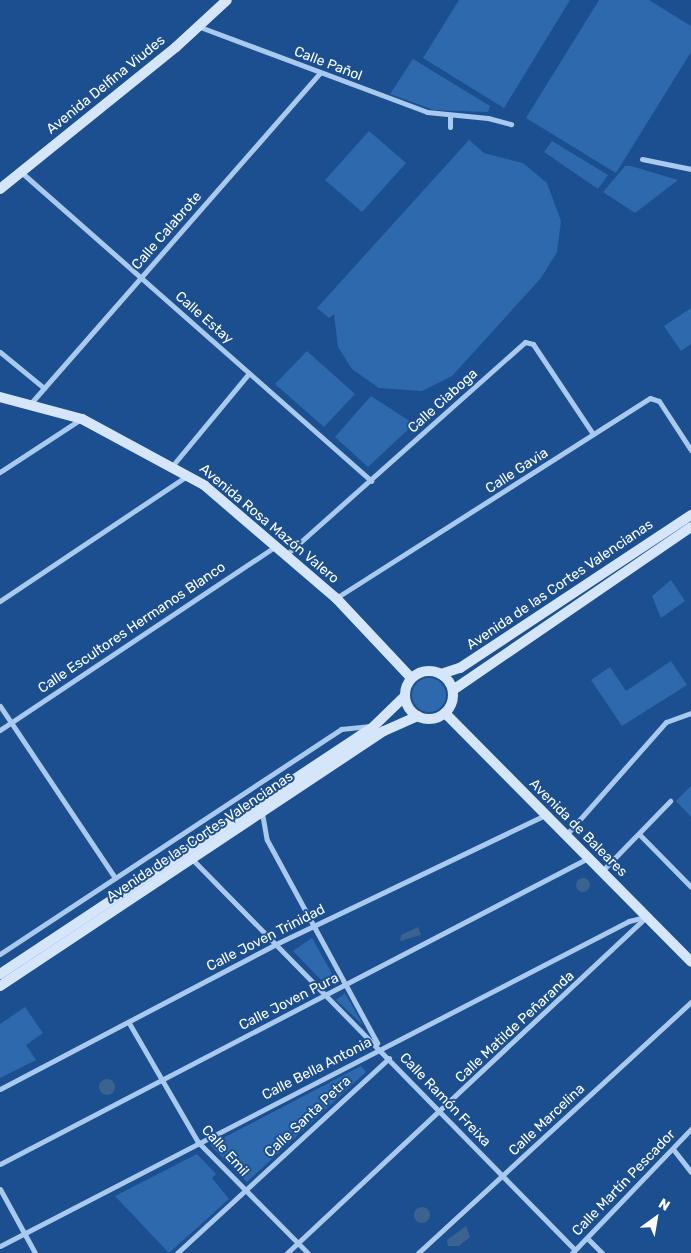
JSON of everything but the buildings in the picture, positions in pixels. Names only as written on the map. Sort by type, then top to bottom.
[{"type":"main road","name":"Avenida Delfina Viudes","points":[[0,189],[200,27],[227,0]]},
{"type":"main road","name":"Avenida Rosa Mazón Valero","points":[[0,397],[31,403],[82,419],[189,475],[277,545],[336,598],[412,678]]},
{"type":"main road","name":"Avenida de las Cortes Valencianas","points":[[441,674],[460,668],[691,514]]},
{"type":"main road","name":"Avenida de las Cortes Valencianas","points":[[453,690],[691,528]]},
{"type":"main road","points":[[429,670],[441,674],[453,690],[445,713],[432,718],[418,716],[405,696],[412,678],[429,670]]},
{"type":"main road","name":"Avenida de las Cortes Valencianas","points":[[0,974],[374,726],[405,696]]},
{"type":"main road","name":"Avenida de Baleares","points":[[445,713],[691,962]]},
{"type":"main road","name":"Avenida de las Cortes Valencianas","points":[[0,986],[384,731],[418,716]]},
{"type":"street","name":"Calle Pañol","points":[[200,27],[320,73],[450,116],[479,116],[511,124]]},
{"type":"street","name":"Calle Calabrote","points":[[31,403],[320,73]]},
{"type":"street","points":[[450,116],[450,127]]},
{"type":"street","points":[[642,159],[691,169]]},
{"type":"street","name":"Calle Estay","points":[[21,172],[371,481]]},
{"type":"street","name":"Calle Ciaboga","points":[[287,554],[527,341],[593,434]]},
{"type":"street","points":[[0,352],[44,388]]},
{"type":"street","points":[[173,465],[249,373]]},
{"type":"street","name":"Calle Gavia","points":[[336,598],[593,434],[654,398],[691,450]]},
{"type":"street","points":[[0,472],[82,419]]},
{"type":"street","points":[[0,601],[189,475]]},
{"type":"street","name":"Calle Escultores Hermanos Blanco","points":[[0,730],[277,545]]},
{"type":"street","points":[[0,706],[115,878]]},
{"type":"street","points":[[566,835],[666,722],[691,713]]},
{"type":"street","name":"Avenida de las Cortes Valencianas","points":[[0,954],[341,729],[374,726]]},
{"type":"street","points":[[602,872],[670,801]]},
{"type":"street","points":[[262,813],[267,840],[316,925],[380,1048]]},
{"type":"street","name":"Calle Joven Trinidad","points":[[0,1089],[129,1023],[276,944],[546,815]]},
{"type":"street","points":[[639,834],[691,887]]},
{"type":"street","name":"Calle Joven Pura","points":[[0,1164],[588,858]]},
{"type":"street","name":"Calle Ramón Freixa","points":[[192,859],[380,1048],[574,1252]]},
{"type":"street","name":"Calle Bella Antonia","points":[[0,1246],[629,920],[646,917]]},
{"type":"street","name":"Calle Matilde Peñaranda","points":[[287,1253],[646,917]]},
{"type":"street","name":"Calle Marcelina","points":[[418,1253],[691,1002]]},
{"type":"street","name":"Calle Emil","points":[[129,1023],[198,1142],[308,1253]]},
{"type":"street","name":"Calle Santa Petra","points":[[177,1253],[389,1058]]},
{"type":"street","name":"Calle Martín Pescador","points":[[574,1252],[691,1129]]},
{"type":"street","points":[[672,1149],[691,1172]]},
{"type":"street","points":[[0,1189],[22,1234],[35,1253]]},
{"type":"street","points":[[587,1238],[602,1253]]},
{"type":"shaded area","points":[[459,0],[570,0],[504,108],[423,58]]},
{"type":"shaded area","points":[[599,0],[649,0],[691,26],[691,52],[616,173],[526,118]]},
{"type":"shaded area","points":[[413,59],[490,106],[488,112],[434,110],[390,94]]},
{"type":"shaded area","points":[[369,131],[406,163],[362,212],[325,180]]},
{"type":"shaded area","points":[[469,140],[484,153],[523,163],[547,183],[561,221],[557,252],[541,278],[452,376],[422,391],[379,388],[352,369],[338,347],[334,314],[329,318],[317,308]]},
{"type":"shaded area","points":[[552,141],[608,175],[598,189],[544,152]]},
{"type":"shaded area","points":[[625,166],[631,166],[678,180],[635,213],[603,192]]},
{"type":"shaded area","points":[[691,308],[691,344],[681,351],[664,326]]},
{"type":"shaded area","points":[[307,351],[355,394],[324,427],[275,384]]},
{"type":"shaded area","points":[[371,396],[414,424],[368,467],[335,437]]},
{"type":"shaded area","points":[[671,580],[685,601],[661,618],[652,596]]},
{"type":"shaded area","points":[[671,661],[687,685],[622,726],[591,680],[610,667],[626,691]]},
{"type":"shaded area","points":[[429,678],[436,679],[441,683],[445,688],[445,702],[441,707],[436,711],[429,712],[422,711],[417,707],[413,702],[412,695],[413,688],[417,683],[422,679]]},
{"type":"shaded area","points":[[691,786],[691,817],[676,801]]},
{"type":"shaded area","points":[[580,878],[586,878],[590,885],[586,892],[580,892],[576,888],[576,882]]},
{"type":"shaded area","points":[[418,927],[421,935],[400,941],[401,935]]},
{"type":"shaded area","points":[[312,938],[336,981],[327,986],[293,951]]},
{"type":"shaded area","points":[[345,993],[362,1023],[362,1024],[336,1000]]},
{"type":"shaded area","points":[[25,1007],[43,1033],[26,1045],[36,1060],[0,1078],[0,1024]]},
{"type":"shaded area","points":[[361,1066],[366,1072],[247,1182],[210,1145]]},
{"type":"shaded area","points":[[104,1079],[110,1079],[115,1084],[113,1093],[104,1095],[99,1090],[99,1084]]},
{"type":"shaded area","points":[[197,1154],[216,1174],[212,1178],[229,1199],[169,1253],[115,1196]]},
{"type":"shaded area","points":[[422,1207],[430,1215],[422,1223],[414,1215]]},
{"type":"shaded area","points":[[466,1226],[470,1237],[459,1246],[448,1246],[447,1240]]}]
